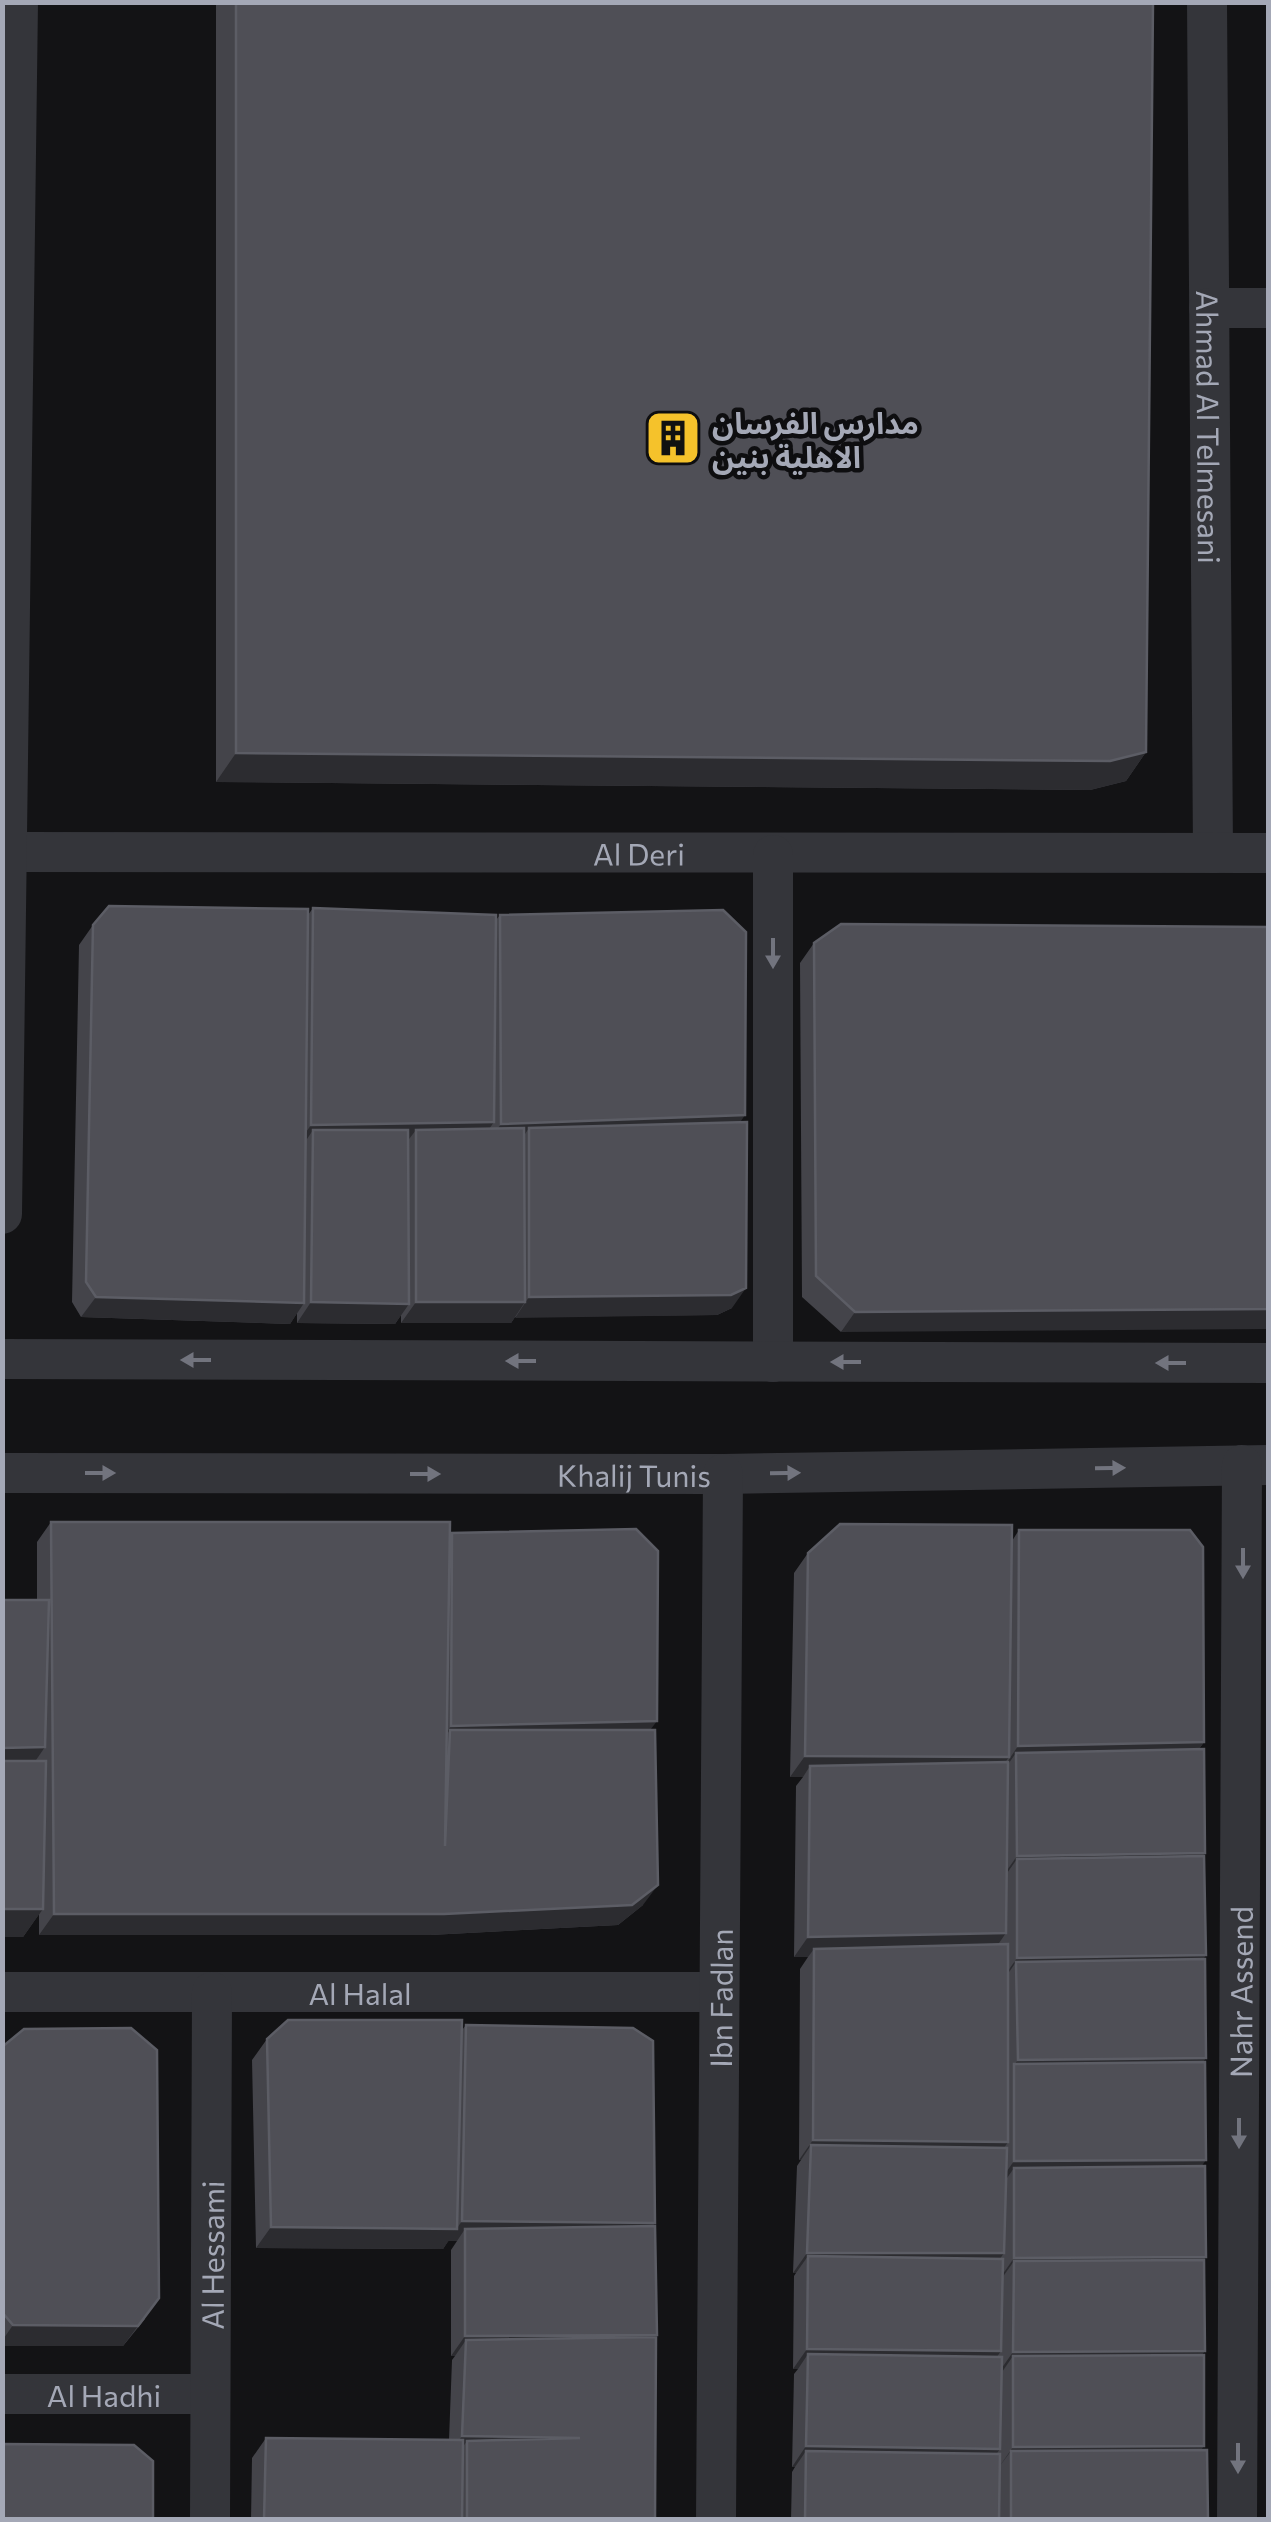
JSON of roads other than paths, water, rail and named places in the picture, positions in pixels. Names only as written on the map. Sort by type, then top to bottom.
[{"type":"street","points":[[2,1214],[18,2]]},
{"type":"street","name":"Ahmad Al Telmesani","points":[[1206,2],[1214,853]]},
{"type":"street","points":[[1209,308],[1268,308]]},
{"type":"street","name":"Al Deri","points":[[9,852],[1268,854]]},
{"type":"street","points":[[773,855],[773,1362]]},
{"type":"street","points":[[2,1359],[1268,1364]]},
{"type":"street","name":"Khalij Tunis","points":[[2,1473],[723,1474],[1255,1466]]},
{"type":"street","name":"Nahr Assend","points":[[1237,2520],[1255,1779],[1255,1466]]},
{"type":"street","name":"Ibn Fadlan","points":[[716,2520],[716,1992],[723,1474]]},
{"type":"street","name":"Al Halal","points":[[2,1992],[716,1992]]},
{"type":"street","name":"Al Hessami","points":[[210,2520],[212,1992]]},
{"type":"street","name":"Al Hadhi","points":[[2,2394],[208,2394]]},
{"type":"place","name":"مدارس الفرسان الاهلية بنين","points":[[673,438]]}]
